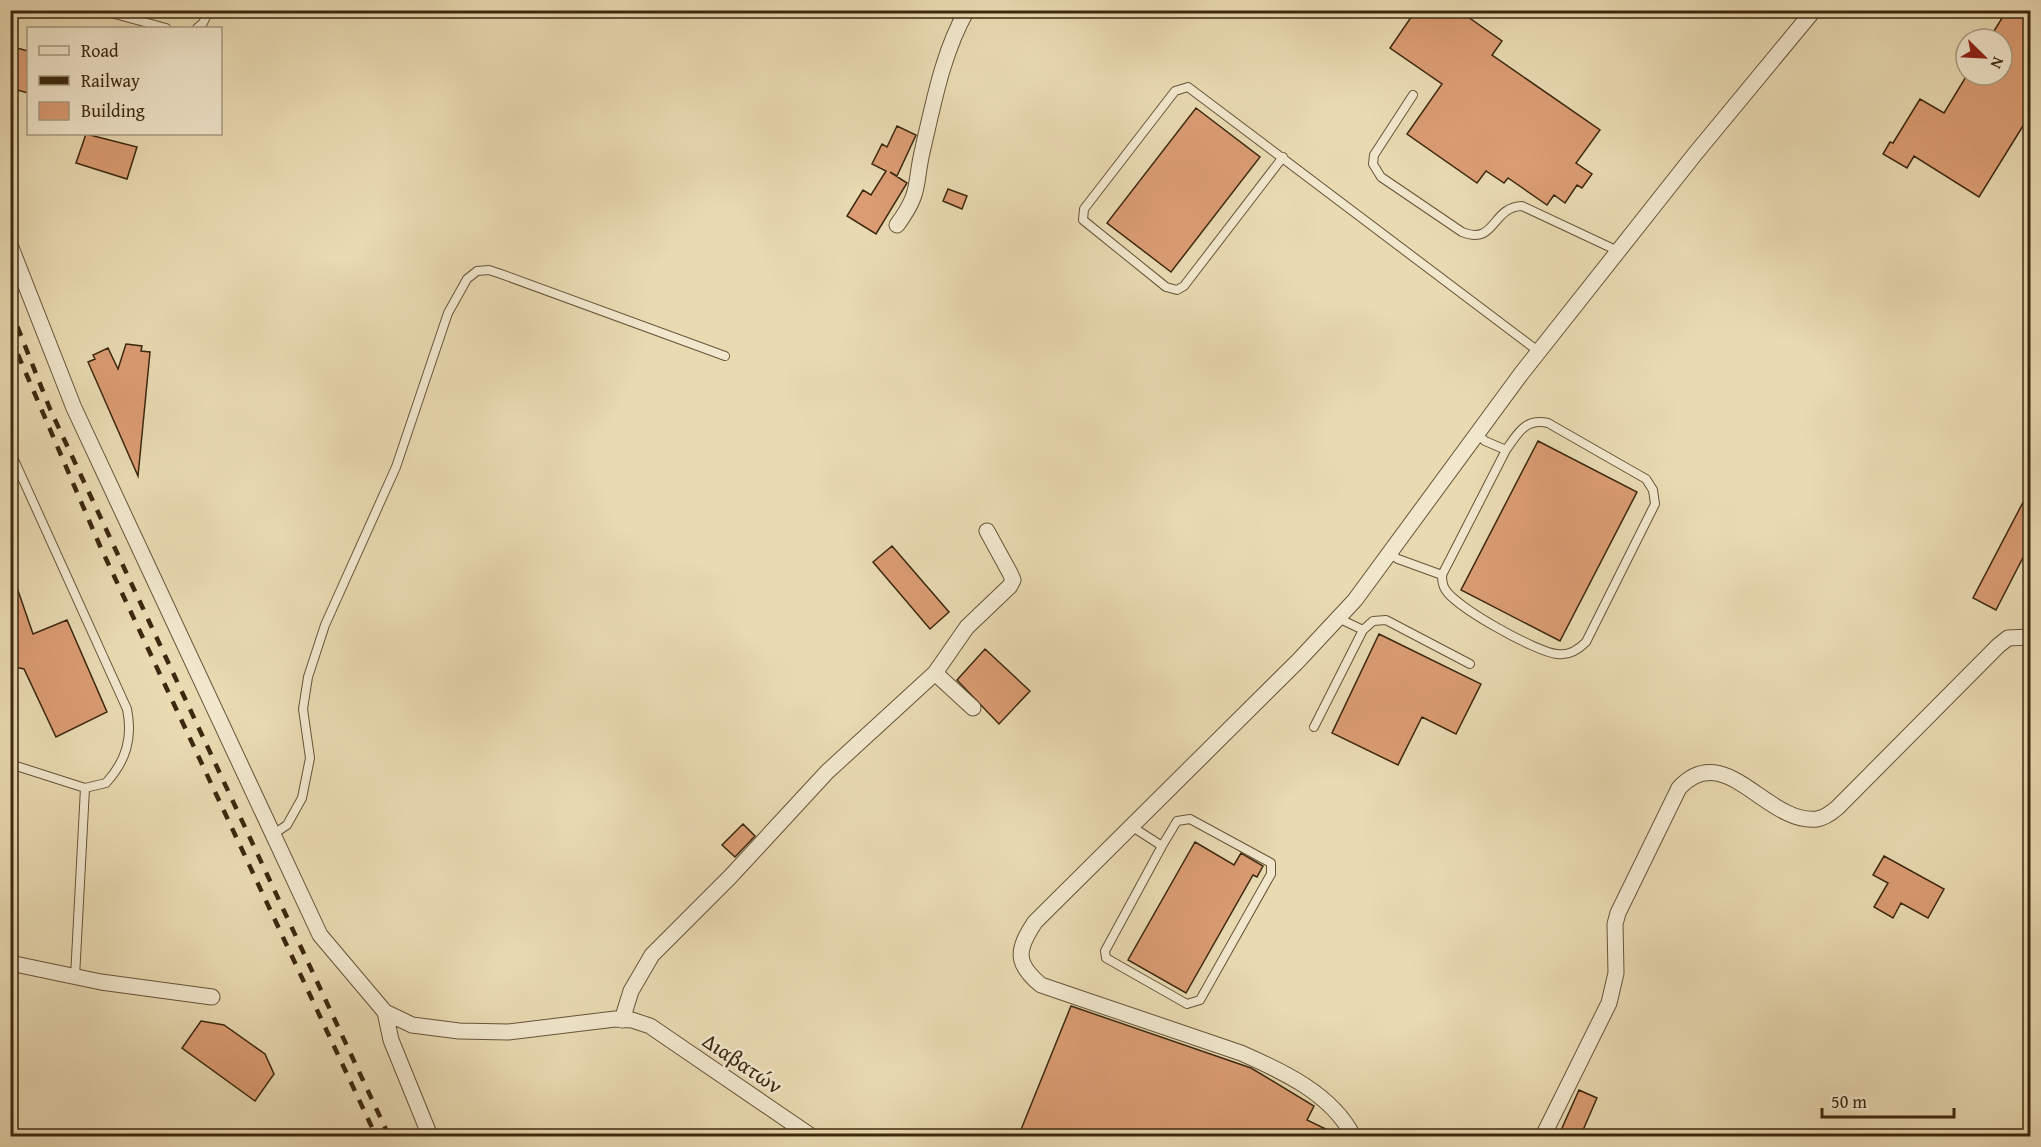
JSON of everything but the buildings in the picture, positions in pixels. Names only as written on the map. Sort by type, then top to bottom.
[{"type":"street","points":[[897,225],[912,205],[918,189],[923,147],[948,52],[967,10]]},
{"type":"street","points":[[1353,1137],[1328,1103],[1271,1066],[1241,1053],[1041,985],[1027,974],[1022,963],[1021,951],[1024,938],[1035,922],[1355,600],[1538,351],[1814,10]]},
{"type":"street","points":[[10,245],[22,282],[79,418],[320,935],[385,1012],[412,1025],[459,1031],[508,1032],[622,1020],[631,991],[652,956],[730,877],[827,772],[935,673],[967,627],[1002,596],[1012,580],[987,531]]},
{"type":"street","points":[[1543,1137],[1609,1003],[1616,973],[1614,936],[1618,913],[1679,788],[1686,780],[1697,774],[1716,772],[1788,812],[1816,819],[1826,816],[1837,808],[1998,646],[2008,638],[2031,637]]},
{"type":"street","points":[[935,673],[973,708]]},
{"type":"street","points":[[10,963],[75,977],[212,997]]},
{"type":"street","points":[[385,1012],[391,1040],[430,1137]]},
{"type":"street","name":"Διαβατών","points":[[622,1020],[650,1026],[811,1137]]},
{"type":"lane","points":[[100,10],[162,27]]},
{"type":"lane","points":[[198,27],[203,23],[209,10]]},
{"type":"lane","points":[[1283,157],[1184,286],[1177,290],[1166,287],[1083,220],[1084,208],[1175,91],[1181,87],[1188,87],[1283,157],[1538,351]]},
{"type":"lane","points":[[1413,95],[1374,155],[1373,164],[1381,177],[1462,232],[1475,237],[1483,236],[1504,212],[1513,207],[1522,207],[1618,251]]},
{"type":"lane","points":[[272,835],[287,825],[302,798],[310,758],[303,709],[308,677],[325,625],[388,486],[448,314],[467,279],[477,272],[489,270],[725,356]]},
{"type":"lane","points":[[1538,421],[1548,423],[1646,479],[1653,490],[1655,504],[1586,642],[1570,654],[1550,653],[1472,614],[1445,589],[1442,575],[1506,450],[1524,425],[1538,421]]},
{"type":"lane","points":[[1476,433],[1485,441],[1506,450]]},
{"type":"lane","points":[[10,451],[127,708],[130,726],[129,744],[117,771],[106,783],[85,788],[10,764]]},
{"type":"lane","points":[[1389,553],[1398,559],[1442,575]]},
{"type":"lane","points":[[1338,618],[1364,630]]},
{"type":"lane","points":[[1314,727],[1364,630],[1373,621],[1386,620],[1470,664]]},
{"type":"lane","points":[[75,977],[85,788]]},
{"type":"lane","points":[[1186,818],[1267,859],[1272,867],[1271,874],[1203,995],[1192,1004],[1187,1004],[1106,958],[1106,951],[1161,846],[1177,821],[1186,818]]},
{"type":"lane","points":[[1131,826],[1161,846]]},
{"type":"railway","points":[[10,308],[50,409],[389,1136]]},
{"type":"railway","points":[[10,336],[100,546],[376,1136]]}]
